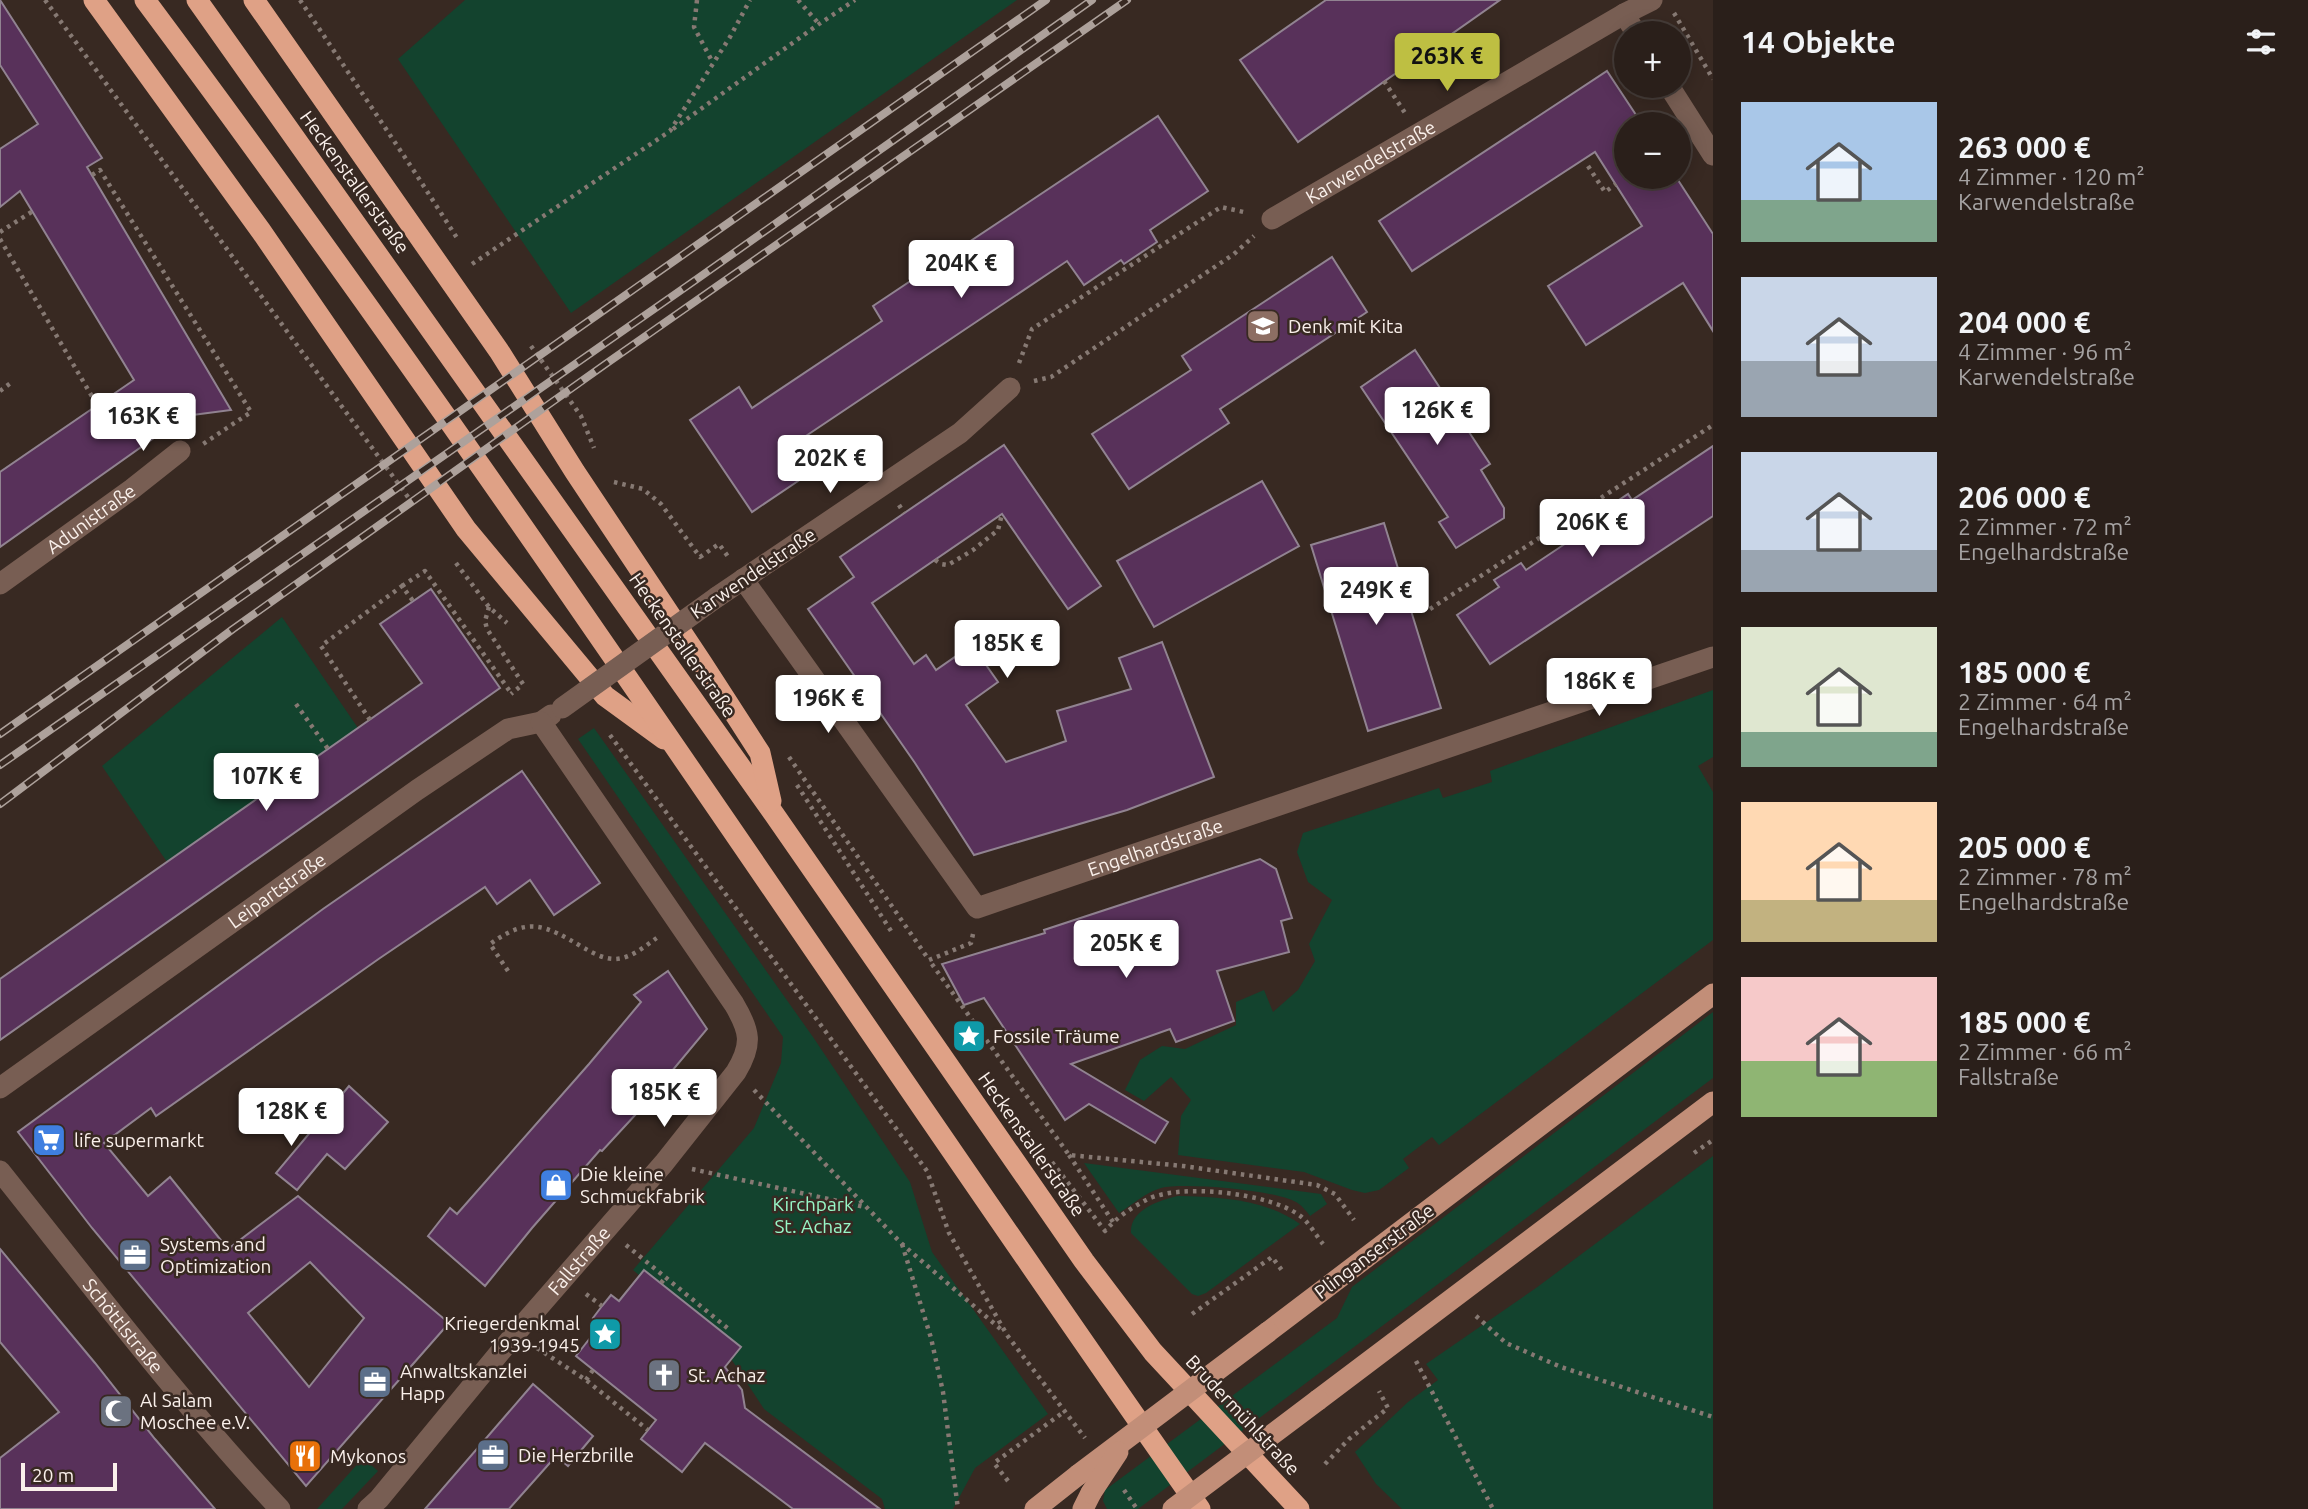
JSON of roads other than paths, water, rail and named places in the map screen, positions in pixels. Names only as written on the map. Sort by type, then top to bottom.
[{"type":"highway","points":[[93,0],[261,231],[466,529],[605,696],[677,748]]},
{"type":"highway","points":[[145,0],[365,304],[677,748],[1063,1314],[1200,1509]]},
{"type":"highway","name":"Heckenstallerstraße","points":[[197,0],[774,814],[1077,1250],[1153,1352]]},
{"type":"highway","points":[[254,0],[499,351],[760,753],[774,814]]},
{"type":"highway","name":"Brudermühlstraße","points":[[1153,1352],[1299,1509]]},
{"type":"main road","name":"Plinganserstraße","points":[[1035,1509],[1713,994]]},
{"type":"main road","points":[[1173,1509],[1713,1102]]},
{"type":"main road","points":[[1087,1501],[1129,1436]]},
{"type":"street","name":"Karwendelstraße","points":[[1272,219],[1624,14],[1653,0]]},
{"type":"street","points":[[1624,14],[1628,21]]},
{"type":"street","points":[[1677,98],[1713,155]]},
{"type":"street","name":"Karwendelstraße","points":[[562,708],[743,579],[960,433],[1010,388]]},
{"type":"street","name":"Adunistraße","points":[[0,584],[180,451]]},
{"type":"street","name":"Engelhardstraße","points":[[743,579],[977,908],[1713,657]]},
{"type":"street","name":"Leipartstraße","points":[[0,1088],[417,790],[508,729],[541,722],[562,708]]},
{"type":"street","name":"Fallstraße","points":[[368,1509],[664,1163],[745,1057],[749,1036],[744,1021],[541,722]]},
{"type":"street","name":"Schöttlstraße","points":[[0,1171],[141,1346],[280,1509]]},
{"type":"railway","points":[[0,734],[1046,0]]},
{"type":"railway","points":[[0,765],[1092,0]]},
{"type":"railway","points":[[0,804],[233,629],[607,363],[1127,0]]},
{"type":"place","name":"Denk mit Kita","points":[[1263,326]]},
{"type":"place","name":"Fossile Träume","points":[[969,1036]]},
{"type":"place","name":"life supermarkt","points":[[49,1140]]},
{"type":"place","name":"Die kleine Schmuckfabrik","points":[[556,1185]]},
{"type":"place","name":"Systems and Optimization","points":[[135,1255]]},
{"type":"place","name":"Kriegerdenkmal 1939-1945","points":[[605,1334]]},
{"type":"place","name":"St. Achaz","points":[[664,1375]]},
{"type":"place","name":"Anwaltskanzlei Happ","points":[[375,1382]]},
{"type":"place","name":"Al Salam Moschee e.V.","points":[[116,1411]]},
{"type":"place","name":"Die Herzbrille","points":[[493,1455]]},
{"type":"place","name":"Mykonos","points":[[305,1456]]},
{"type":"park label","name":"Kirchpark St. Achaz","points":[[813,1215]]}]
